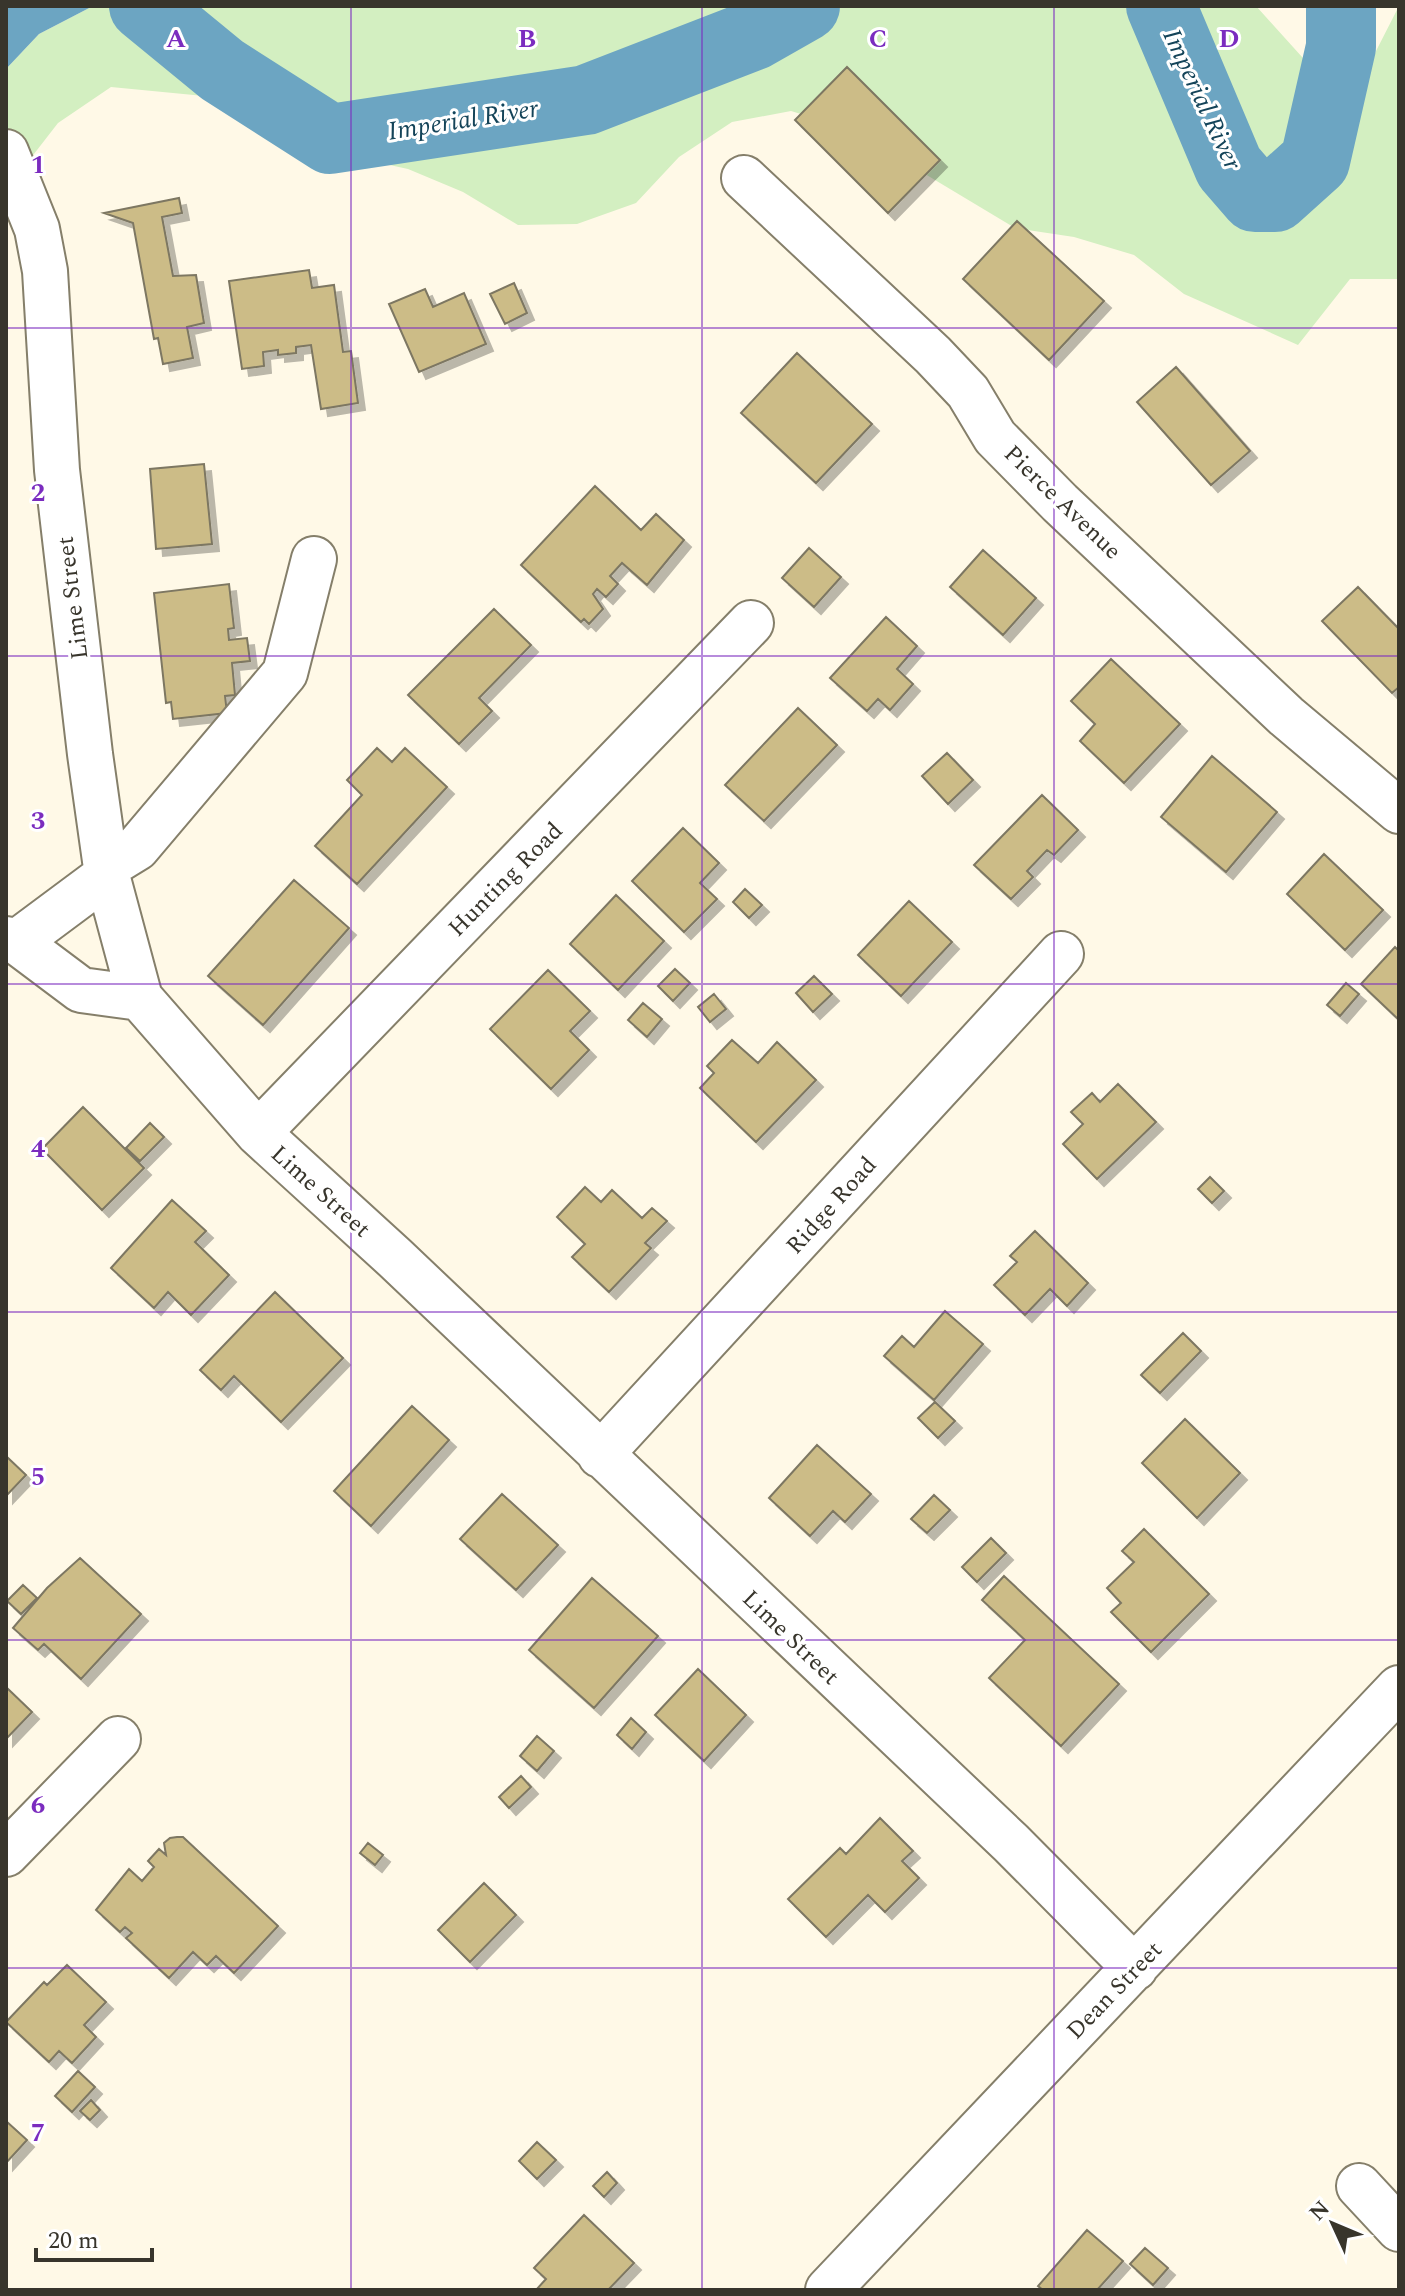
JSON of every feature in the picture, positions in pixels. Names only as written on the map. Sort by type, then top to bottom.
[{"type":"street","name":"Lime Street","points":[[6,152],[37,229],[45,271],[57,470],[107,871],[140,998],[258,1133],[1011,1843],[1135,1968]]},
{"type":"street","name":"Pierce Avenue","points":[[744,178],[933,355],[968,392],[995,437],[1060,503],[1286,716],[1399,811]]},
{"type":"street","points":[[140,998],[81,990],[12,940],[137,848],[285,673],[314,559]]},
{"type":"street","name":"Hunting Road","points":[[258,1133],[751,623]]},
{"type":"street","name":"Ridge Road","points":[[600,1455],[1061,954]]},
{"type":"street","name":"Dean Street","points":[[828,2290],[1399,1688]]},
{"type":"street","points":[[6,1854],[118,1739]]},
{"type":"street","points":[[1359,2186],[1399,2229]]},
{"type":"green space","points":[[93,6],[1256,6],[1321,78],[1375,53],[1399,6],[1399,279],[1350,279],[1298,345],[1184,294],[1134,255],[1074,237],[1015,228],[850,129],[791,111],[732,122],[679,157],[636,203],[577,224],[518,225],[463,192],[408,169],[344,155],[289,123],[235,99],[111,87],[58,123],[6,190],[6,69],[39,34]]},
{"type":"water","points":[[6,6],[93,6],[39,34],[6,69]]},
{"type":"building","points":[[847,67],[940,160],[888,213],[795,120]]},
{"type":"building","points":[[179,198],[182,213],[162,217],[173,276],[196,275],[204,323],[187,327],[193,358],[163,364],[158,338],[154,339],[133,223],[104,213]]},
{"type":"building","points":[[1017,221],[1104,301],[1049,360],[963,279]]},
{"type":"building","points":[[309,270],[312,288],[334,285],[343,352],[351,351],[358,403],[321,409],[311,345],[296,347],[296,353],[278,355],[278,350],[263,352],[264,366],[242,369],[229,281]]},
{"type":"building","points":[[514,283],[527,313],[505,324],[490,294]]},
{"type":"building","points":[[425,289],[433,307],[464,293],[486,344],[419,372],[389,304]]},
{"type":"building","points":[[797,353],[872,424],[816,483],[741,413]]},
{"type":"building","points":[[1176,367],[1250,451],[1211,485],[1137,402]]},
{"type":"building","points":[[204,464],[212,544],[156,549],[150,469]]},
{"type":"building","points":[[595,486],[641,530],[656,514],[684,540],[647,585],[622,563],[610,576],[618,584],[606,597],[597,589],[593,594],[603,609],[589,624],[584,619],[581,622],[521,565]]},
{"type":"building","points":[[809,548],[841,577],[814,607],[782,578]]},
{"type":"building","points":[[983,550],[1036,598],[1003,635],[950,587]]},
{"type":"building","points":[[229,584],[234,628],[228,629],[229,640],[247,638],[250,661],[232,663],[235,695],[225,696],[227,713],[173,719],[171,702],[166,703],[154,593]]},
{"type":"building","points":[[1358,587],[1399,629],[1399,687],[1392,693],[1322,621]]},
{"type":"building","points":[[494,609],[531,645],[479,698],[492,711],[459,744],[408,695]]},
{"type":"building","points":[[886,617],[917,646],[897,669],[913,684],[890,710],[878,699],[867,711],[830,678]]},
{"type":"building","points":[[1111,659],[1180,724],[1124,783],[1080,741],[1095,724],[1071,701]]},
{"type":"building","points":[[798,708],[837,745],[764,821],[725,785]]},
{"type":"building","points":[[377,748],[392,762],[405,748],[447,787],[357,884],[315,846],[362,795],[347,780]]},
{"type":"building","points":[[947,753],[973,780],[948,804],[922,776]]},
{"type":"building","points":[[1212,756],[1277,812],[1226,872],[1161,817]]},
{"type":"building","points":[[1042,795],[1078,830],[1054,855],[1047,850],[1027,871],[1033,877],[1011,899],[974,865]]},
{"type":"building","points":[[683,828],[719,863],[700,883],[717,899],[684,932],[632,881]]},
{"type":"building","points":[[1324,854],[1383,910],[1345,950],[1287,894]]},
{"type":"building","points":[[294,880],[349,928],[263,1025],[208,976]]},
{"type":"building","points":[[745,889],[762,905],[749,918],[733,902]]},
{"type":"building","points":[[616,895],[664,941],[618,990],[570,944]]},
{"type":"building","points":[[909,901],[952,942],[901,996],[858,955]]},
{"type":"building","points":[[1395,947],[1399,951],[1399,1020],[1361,984]]},
{"type":"building","points":[[675,969],[690,983],[673,1001],[658,986]]},
{"type":"building","points":[[548,970],[590,1011],[570,1031],[589,1050],[551,1089],[490,1029]]},
{"type":"building","points":[[814,976],[832,994],[813,1012],[796,993]]},
{"type":"building","points":[[1346,983],[1359,994],[1340,1016],[1327,1005]]},
{"type":"building","points":[[714,994],[726,1009],[710,1022],[698,1007]]},
{"type":"building","points":[[643,1003],[662,1019],[647,1037],[628,1020]]},
{"type":"building","points":[[732,1040],[758,1063],[777,1042],[816,1080],[756,1142],[700,1088],[714,1073],[707,1066]]},
{"type":"building","points":[[1118,1084],[1156,1122],[1097,1179],[1063,1144],[1083,1124],[1071,1112],[1092,1093],[1100,1102]]},
{"type":"building","points":[[83,1107],[144,1168],[102,1210],[42,1149]]},
{"type":"building","points":[[150,1123],[164,1137],[140,1161],[126,1148]]},
{"type":"building","points":[[1210,1177],[1224,1191],[1212,1203],[1198,1189]]},
{"type":"building","points":[[585,1187],[601,1202],[612,1190],[642,1218],[652,1208],[667,1221],[645,1243],[651,1248],[609,1292],[572,1257],[585,1244],[557,1217]]},
{"type":"building","points":[[172,1200],[206,1231],[195,1242],[229,1275],[191,1315],[168,1292],[154,1308],[111,1268]]},
{"type":"building","points":[[1035,1231],[1088,1283],[1067,1306],[1050,1289],[1025,1315],[994,1285],[1017,1262],[1010,1256]]},
{"type":"building","points":[[275,1292],[343,1358],[281,1422],[234,1376],[221,1390],[200,1370]]},
{"type":"building","points":[[945,1311],[983,1344],[934,1400],[884,1356],[902,1336],[914,1347]]},
{"type":"building","points":[[1183,1333],[1201,1351],[1160,1393],[1141,1375]]},
{"type":"building","points":[[935,1402],[955,1421],[938,1438],[918,1418]]},
{"type":"building","points":[[412,1406],[449,1440],[371,1526],[334,1491]]},
{"type":"building","points":[[1185,1419],[1240,1473],[1197,1518],[1142,1463]]},
{"type":"building","points":[[817,1445],[871,1494],[845,1522],[833,1511],[810,1536],[769,1498]]},
{"type":"building","points":[[6,1456],[26,1475],[6,1496]]},
{"type":"building","points":[[502,1494],[558,1545],[516,1590],[460,1539]]},
{"type":"building","points":[[934,1495],[950,1510],[927,1533],[911,1519]]},
{"type":"building","points":[[1144,1529],[1209,1594],[1151,1652],[1111,1612],[1121,1603],[1107,1588],[1134,1562],[1122,1551]]},
{"type":"building","points":[[991,1538],[1006,1553],[977,1582],[962,1567]]},
{"type":"building","points":[[80,1558],[141,1614],[81,1679],[44,1644],[38,1650],[13,1628],[47,1588]]},
{"type":"building","points":[[1004,1576],[1119,1684],[1061,1746],[989,1678],[1025,1640],[982,1600]]},
{"type":"building","points":[[592,1578],[658,1636],[594,1708],[529,1650]]},
{"type":"building","points":[[23,1585],[37,1598],[21,1614],[7,1601]]},
{"type":"building","points":[[698,1669],[746,1715],[704,1761],[655,1715]]},
{"type":"building","points":[[6,1687],[32,1712],[6,1739]]},
{"type":"building","points":[[631,1718],[646,1732],[632,1749],[617,1735]]},
{"type":"building","points":[[537,1736],[554,1751],[537,1771],[520,1756]]},
{"type":"building","points":[[521,1776],[531,1787],[509,1808],[499,1797]]},
{"type":"building","points":[[880,1818],[913,1851],[902,1861],[919,1878],[885,1912],[868,1895],[826,1937],[788,1899],[840,1848],[846,1854]]},
{"type":"building","points":[[183,1837],[278,1926],[234,1973],[216,1956],[207,1965],[193,1952],[169,1978],[126,1938],[132,1933],[125,1927],[120,1932],[96,1910],[129,1869],[142,1881],[154,1867],[148,1861],[159,1849],[166,1855],[164,1843],[170,1838]]},
{"type":"building","points":[[368,1843],[383,1855],[375,1865],[360,1853]]},
{"type":"building","points":[[484,1883],[516,1915],[470,1962],[438,1930]]},
{"type":"building","points":[[67,1965],[106,2002],[84,2025],[96,2037],[72,2063],[59,2051],[49,2062],[6,2022],[44,1982],[47,1985]]},
{"type":"building","points":[[78,2071],[95,2087],[72,2112],[55,2096]]},
{"type":"building","points":[[91,2100],[100,2110],[90,2120],[80,2111]]},
{"type":"building","points":[[6,2121],[27,2140],[6,2163]]},
{"type":"building","points":[[537,2142],[556,2160],[537,2179],[519,2161]]},
{"type":"building","points":[[607,2172],[617,2183],[604,2197],[593,2186]]},
{"type":"building","points":[[584,2215],[634,2263],[608,2290],[536,2290],[546,2279],[534,2268]]},
{"type":"building","points":[[1087,2230],[1123,2261],[1097,2290],[1043,2290],[1038,2286]]},
{"type":"building","points":[[1145,2248],[1168,2268],[1153,2285],[1130,2264]]},
{"type":"waterway","name":"Imperial River","points":[[144,6],[222,70],[330,139],[586,100],[754,35],[805,6]]},
{"type":"waterway","name":"Imperial River","points":[[1161,6],[1229,167],[1255,197],[1275,197],[1315,161],[1341,47],[1341,6]]}]
